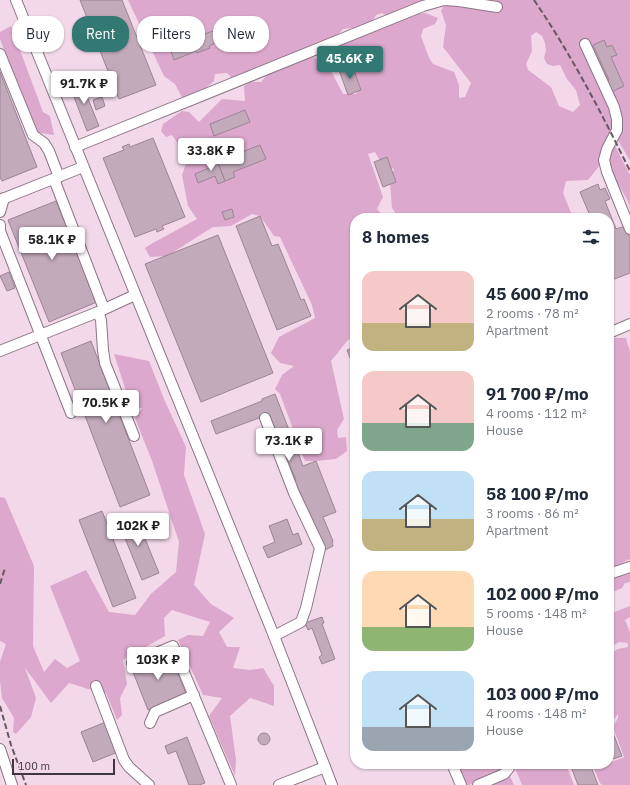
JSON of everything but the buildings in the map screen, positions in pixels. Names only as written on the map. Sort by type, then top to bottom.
[{"type":"lane","points":[[16,0],[274,636],[332,785]]},
{"type":"lane","points":[[75,147],[423,6],[444,0],[497,7]]},
{"type":"lane","points":[[585,44],[614,107],[617,119],[617,130],[604,160],[607,172],[630,229]]},
{"type":"lane","points":[[0,54],[33,135],[44,143],[49,151],[56,178],[101,310],[102,350],[105,363],[134,436]]},
{"type":"lane","points":[[0,212],[2,199],[83,167]]},
{"type":"lane","points":[[0,225],[0,231],[70,413]]},
{"type":"lane","points":[[0,351],[135,295]]},
{"type":"lane","points":[[614,331],[630,324]]},
{"type":"lane","points":[[264,418],[294,493],[320,548],[306,608],[301,622],[274,636]]},
{"type":"lane","points":[[614,572],[630,567]]},
{"type":"lane","points":[[132,663],[173,646],[232,785]]},
{"type":"lane","points":[[96,686],[124,760],[129,767],[149,785]]},
{"type":"lane","points":[[150,723],[155,712],[194,695]]},
{"type":"lane","points":[[0,749],[12,785]]},
{"type":"lane","points":[[279,785],[325,767]]},
{"type":"lane","points":[[454,769],[461,785]]},
{"type":"lane","points":[[478,785],[504,774],[508,769]]},
{"type":"shaded area","points":[[128,0],[432,0],[388,17],[382,13],[376,15],[370,26],[343,29],[327,47],[235,81],[227,73],[215,74],[214,81],[197,95],[183,99],[175,84],[164,76],[153,52],[205,52],[205,16],[137,16],[137,19]]},
{"type":"shaded area","points":[[463,0],[630,0],[630,161],[614,133],[611,138],[630,175],[630,208],[628,201],[611,172],[600,165],[588,180],[566,181],[563,193],[571,213],[396,213],[392,208],[390,182],[394,169],[382,164],[375,152],[368,154],[383,197],[377,209],[381,213],[350,213],[350,339],[331,361],[344,419],[337,430],[338,438],[346,437],[347,451],[336,459],[305,461],[280,394],[275,389],[282,375],[294,366],[280,363],[271,353],[279,337],[315,318],[312,305],[280,237],[274,236],[260,216],[252,214],[231,226],[213,227],[167,256],[150,257],[145,248],[197,219],[188,206],[182,175],[187,161],[185,154],[172,135],[166,137],[161,131],[163,124],[182,111],[189,112],[199,122],[222,99],[245,101],[244,86],[251,82],[261,82],[271,70],[312,56],[329,67],[343,94],[356,94],[360,88],[352,68],[332,63],[328,52],[339,41],[411,15],[425,13],[438,18],[435,24],[423,29],[421,36],[429,58],[433,64],[454,72],[459,85],[459,98],[465,97],[471,83],[443,47],[446,25],[441,11],[444,5]],"holes":[[[536,32],[542,36],[546,50],[544,58],[547,64],[553,66],[560,65],[567,79],[576,90],[580,105],[573,112],[559,106],[551,87],[528,70],[526,64],[532,51],[531,36]]]},
{"type":"shaded area","points":[[11,26],[12,52],[21,52],[43,112],[50,116],[54,135],[35,132],[0,39],[0,32]]},
{"type":"shaded area","points":[[614,338],[626,338],[630,352],[630,559],[615,566]]},
{"type":"shaded area","points":[[114,354],[149,361],[164,399],[186,447],[184,475],[205,534],[194,585],[211,604],[234,618],[219,632],[227,647],[240,647],[233,668],[250,670],[263,668],[274,686],[274,706],[250,698],[230,716],[236,760],[235,776],[209,716],[222,698],[203,695],[178,640],[188,635],[203,636],[210,622],[172,610],[164,618],[165,636],[123,660],[127,684],[120,698],[122,715],[117,720],[106,693],[69,683],[51,703],[25,668],[36,698],[31,717],[16,734],[13,732],[14,718],[2,698],[0,662],[6,644],[0,641],[0,497],[5,498],[34,566],[33,646],[44,672],[55,659],[67,668],[80,661],[50,586],[86,570],[109,612],[135,615],[151,594],[176,572],[179,542],[152,461],[135,418],[142,408],[131,407]]},
{"type":"shaded area","points":[[630,569],[630,582],[625,583],[622,588],[614,592],[614,576],[626,575]]},
{"type":"shaded area","points":[[630,606],[630,617],[625,620],[630,632],[630,785],[602,785],[594,769],[614,769],[614,761],[624,757],[614,730],[618,714],[614,719],[614,652],[618,649],[628,647],[628,643],[619,642],[614,645],[614,612]]},
{"type":"shaded area","points":[[457,769],[504,769],[469,785],[464,785]]},
{"type":"shaded area","points":[[515,769],[568,769],[574,785],[522,785]]},
{"type":"shaded area","points":[[509,774],[514,785],[485,785]]},
{"type":"railway","points":[[534,0],[561,41],[630,171]]},
{"type":"railway","points":[[0,584],[5,568]]},
{"type":"railway","points":[[0,706],[11,745],[26,785]]}]
